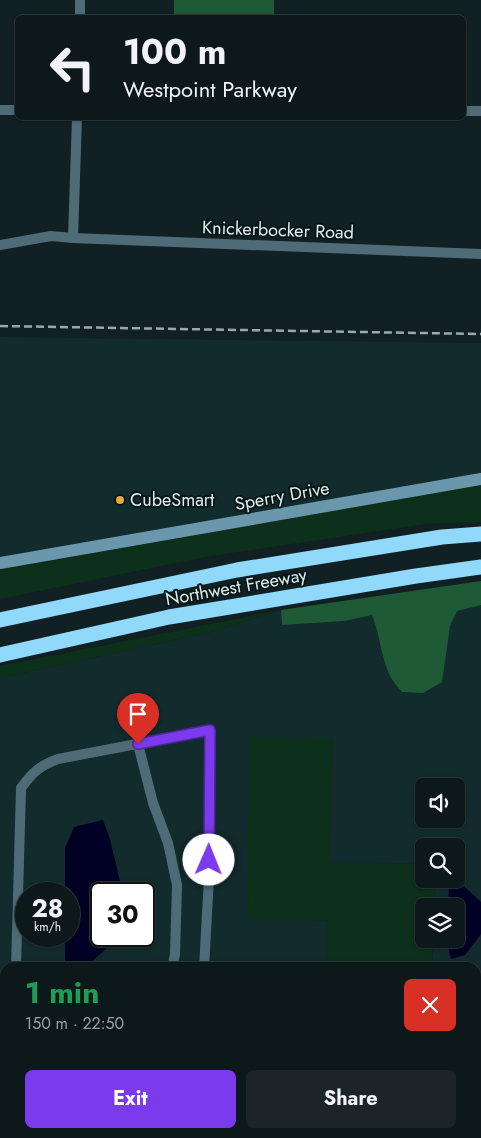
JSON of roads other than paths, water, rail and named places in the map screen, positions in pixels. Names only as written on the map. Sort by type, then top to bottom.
[{"type":"highway","name":"Northwest Freeway","points":[[0,620],[237,570],[442,537],[481,534]]},
{"type":"highway","name":"Northwest Freeway","points":[[0,655],[168,618],[416,576],[481,567]]},
{"type":"street","points":[[80,0],[80,15]]},
{"type":"street","points":[[0,110],[15,110]]},
{"type":"street","points":[[466,111],[481,112]]},
{"type":"street","points":[[73,238],[76,120]]},
{"type":"street","name":"Knickerbocker Road","points":[[0,245],[51,236],[481,254]]},
{"type":"street","name":"Sperry Drive","points":[[0,563],[481,478]]},
{"type":"street","points":[[16,962],[21,788],[32,774],[42,765],[58,760],[210,730],[209,878],[204,962]]},
{"type":"street","points":[[138,744],[153,803],[168,844],[177,885],[176,954],[174,962]]},
{"type":"water","points":[[103,820],[110,839],[120,882],[90,882],[90,947],[108,947],[91,962],[65,962],[65,947],[80,947],[80,882],[65,882],[65,848],[74,827]]},
{"type":"water","points":[[465,887],[481,902],[481,934],[465,955],[451,959],[449,948],[465,948],[465,898],[448,898],[449,888]]},
{"type":"railway","points":[[0,326],[481,334]]},
{"type":"place","name":"CubeSmart","points":[[120,500]]}]
